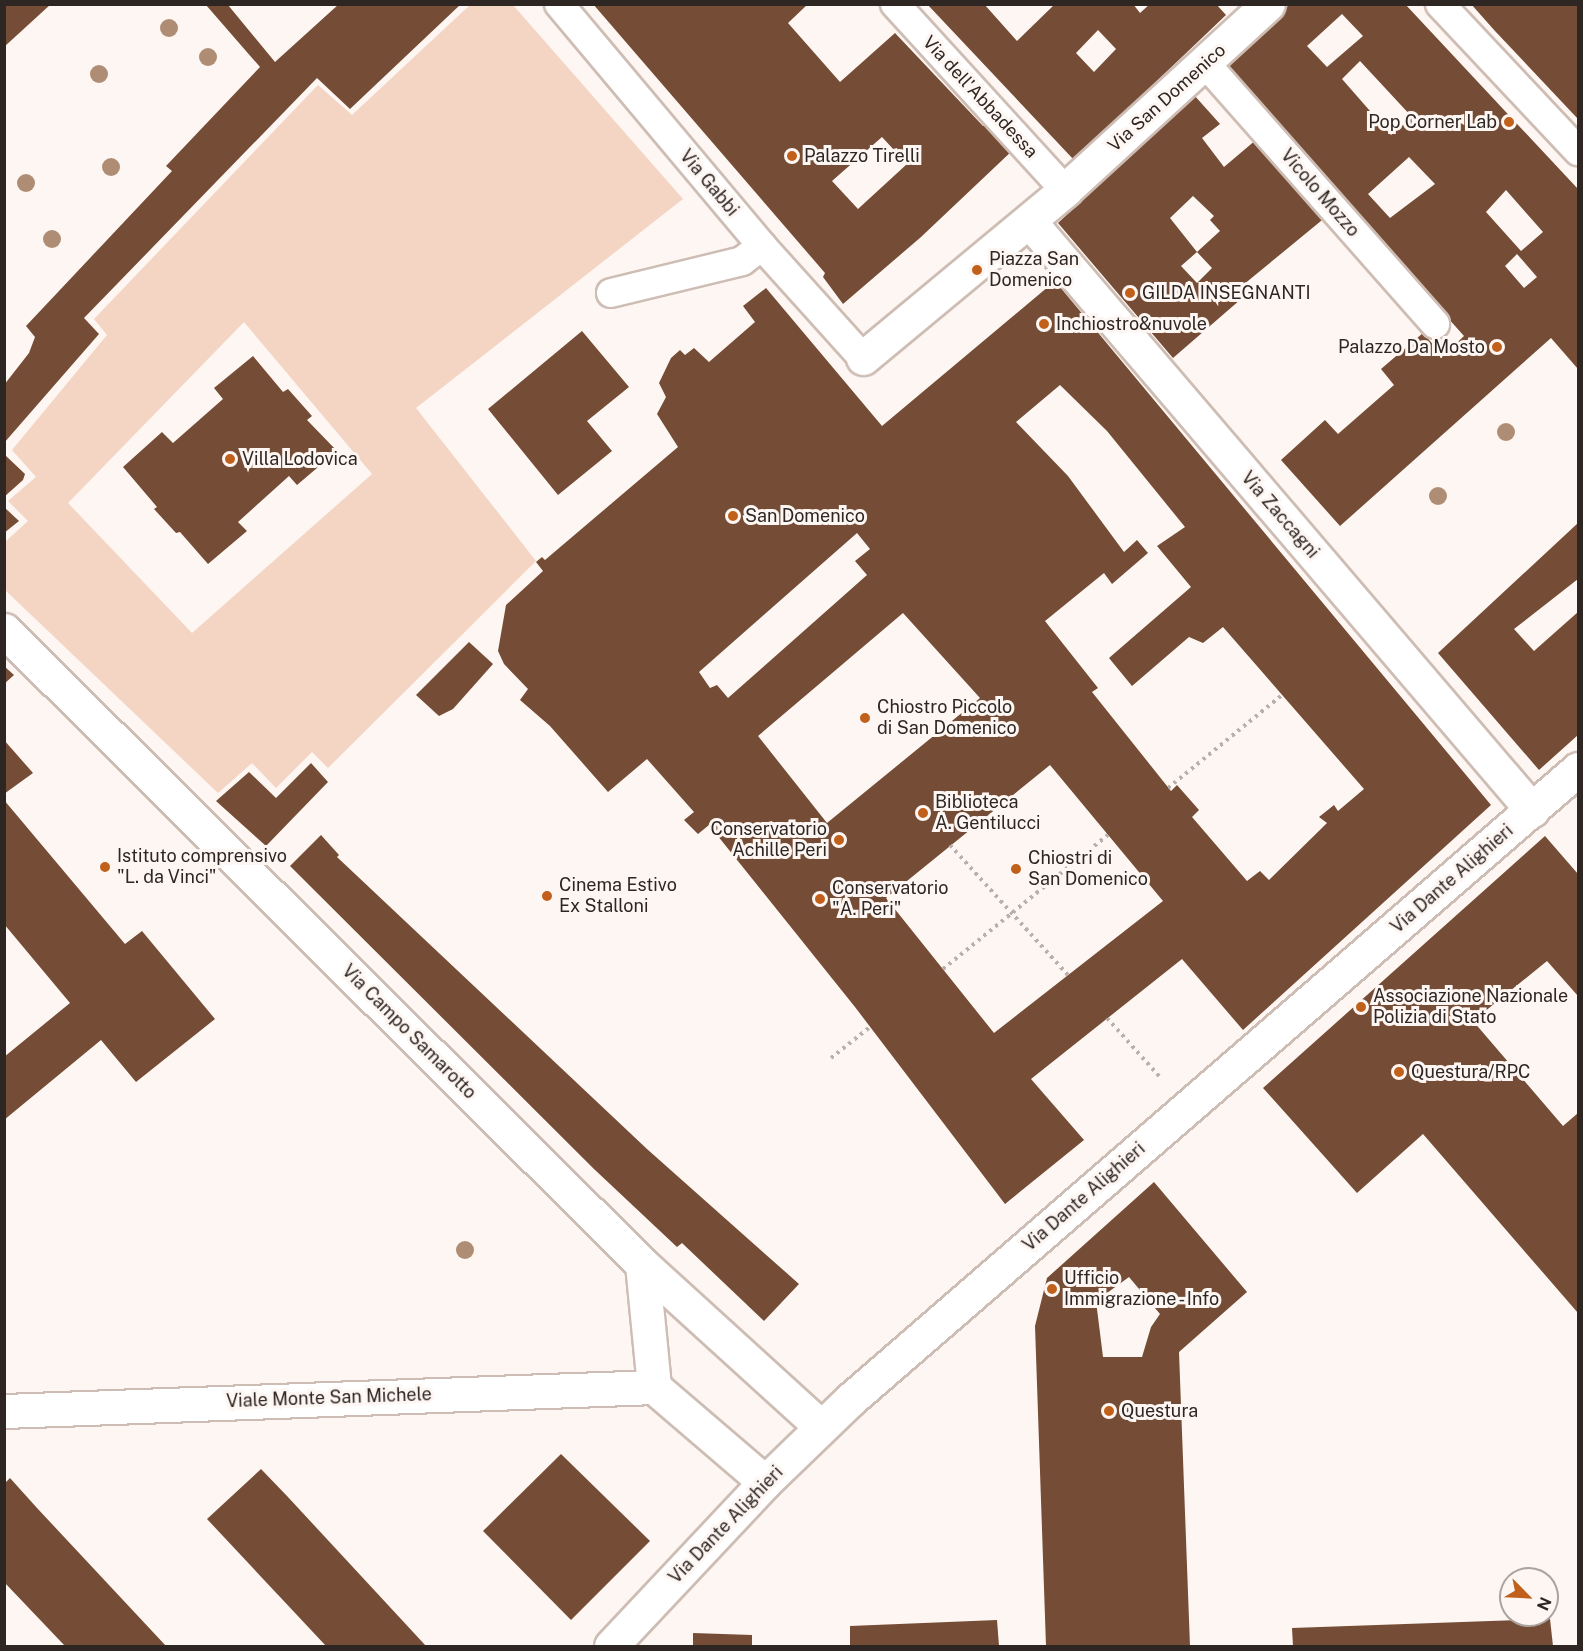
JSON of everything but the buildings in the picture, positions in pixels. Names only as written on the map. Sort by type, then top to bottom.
[{"type":"street","name":"Via San Domenico","points":[[1065,190],[1268,4]]},
{"type":"street","points":[[863,358],[1065,190]]},
{"type":"street","name":"Via Zaccagni","points":[[1029,221],[1532,810]]},
{"type":"street","name":"Via Campo Samarotto","points":[[4,630],[642,1264],[821,1427]]},
{"type":"street","name":"Via Dante Alighieri","points":[[611,1647],[765,1482],[821,1427],[1532,810],[1574,781]]},
{"type":"street","points":[[642,1264],[654,1387],[765,1482]]},
{"type":"street","name":"Viale Monte San Michele","points":[[4,1411],[654,1387]]},
{"type":"lane","name":"Via Gabbi","points":[[559,4],[762,246],[863,358]]},
{"type":"lane","name":"Via dell'Abbadessa","points":[[895,4],[1065,190]]},
{"type":"lane","points":[[1440,4],[1578,151]]},
{"type":"lane","name":"Vicolo Mozzo","points":[[1205,63],[1435,324]]},
{"type":"lane","points":[[611,293],[742,261],[762,246]]},
{"type":"path","points":[[1168,788],[1282,695]]},
{"type":"path","points":[[942,969],[1108,835]]},
{"type":"path","points":[[950,845],[1068,975]]},
{"type":"path","points":[[1107,1018],[1188,1107]]},
{"type":"path","points":[[831,1058],[870,1027]]},
{"type":"shaded area","points":[[471,4],[513,5],[683,199],[416,408],[536,561],[328,768],[312,752],[276,788],[252,763],[218,793],[5,590],[5,542],[28,521],[8,501],[36,477],[12,450],[107,335],[94,319],[318,85],[352,115]],"holes":[[[244,322],[372,474],[192,633],[68,503]]]},
{"type":"place","name":"Pop Corner Lab","points":[[1509,122]]},
{"type":"place","name":"Palazzo Tirelli","points":[[792,156]]},
{"type":"place","name":"Piazza San Domenico","points":[[977,270]]},
{"type":"place","name":"GILDA INSEGNANTI","points":[[1130,293]]},
{"type":"place","name":"Inchiostro&nuvole","points":[[1044,324]]},
{"type":"place","name":"Palazzo Da Mosto","points":[[1497,347]]},
{"type":"place","name":"Villa Lodovica","points":[[230,459]]},
{"type":"place","name":"San Domenico","points":[[733,516]]},
{"type":"place","name":"Chiostro Piccolo di San Domenico","points":[[865,718]]},
{"type":"place","name":"Biblioteca A. Gentilucci","points":[[923,813]]},
{"type":"place","name":"Conservatorio Achille Peri","points":[[839,840]]},
{"type":"place","name":"Istituto comprensivo \"L. da Vinci\"","points":[[105,867]]},
{"type":"place","name":"Chiostri di San Domenico","points":[[1016,869]]},
{"type":"place","name":"Cinema Estivo Ex Stalloni","points":[[547,896]]},
{"type":"place","name":"Conservatorio \"A. Peri\"","points":[[820,899]]},
{"type":"place","name":"Associazione Nazionale Polizia di Stato","points":[[1361,1007]]},
{"type":"place","name":"Questura/RPC","points":[[1399,1072]]},
{"type":"place","name":"Ufficio Immigrazione - Info","points":[[1052,1289]]},
{"type":"place","name":"Questura","points":[[1109,1411]]}]
